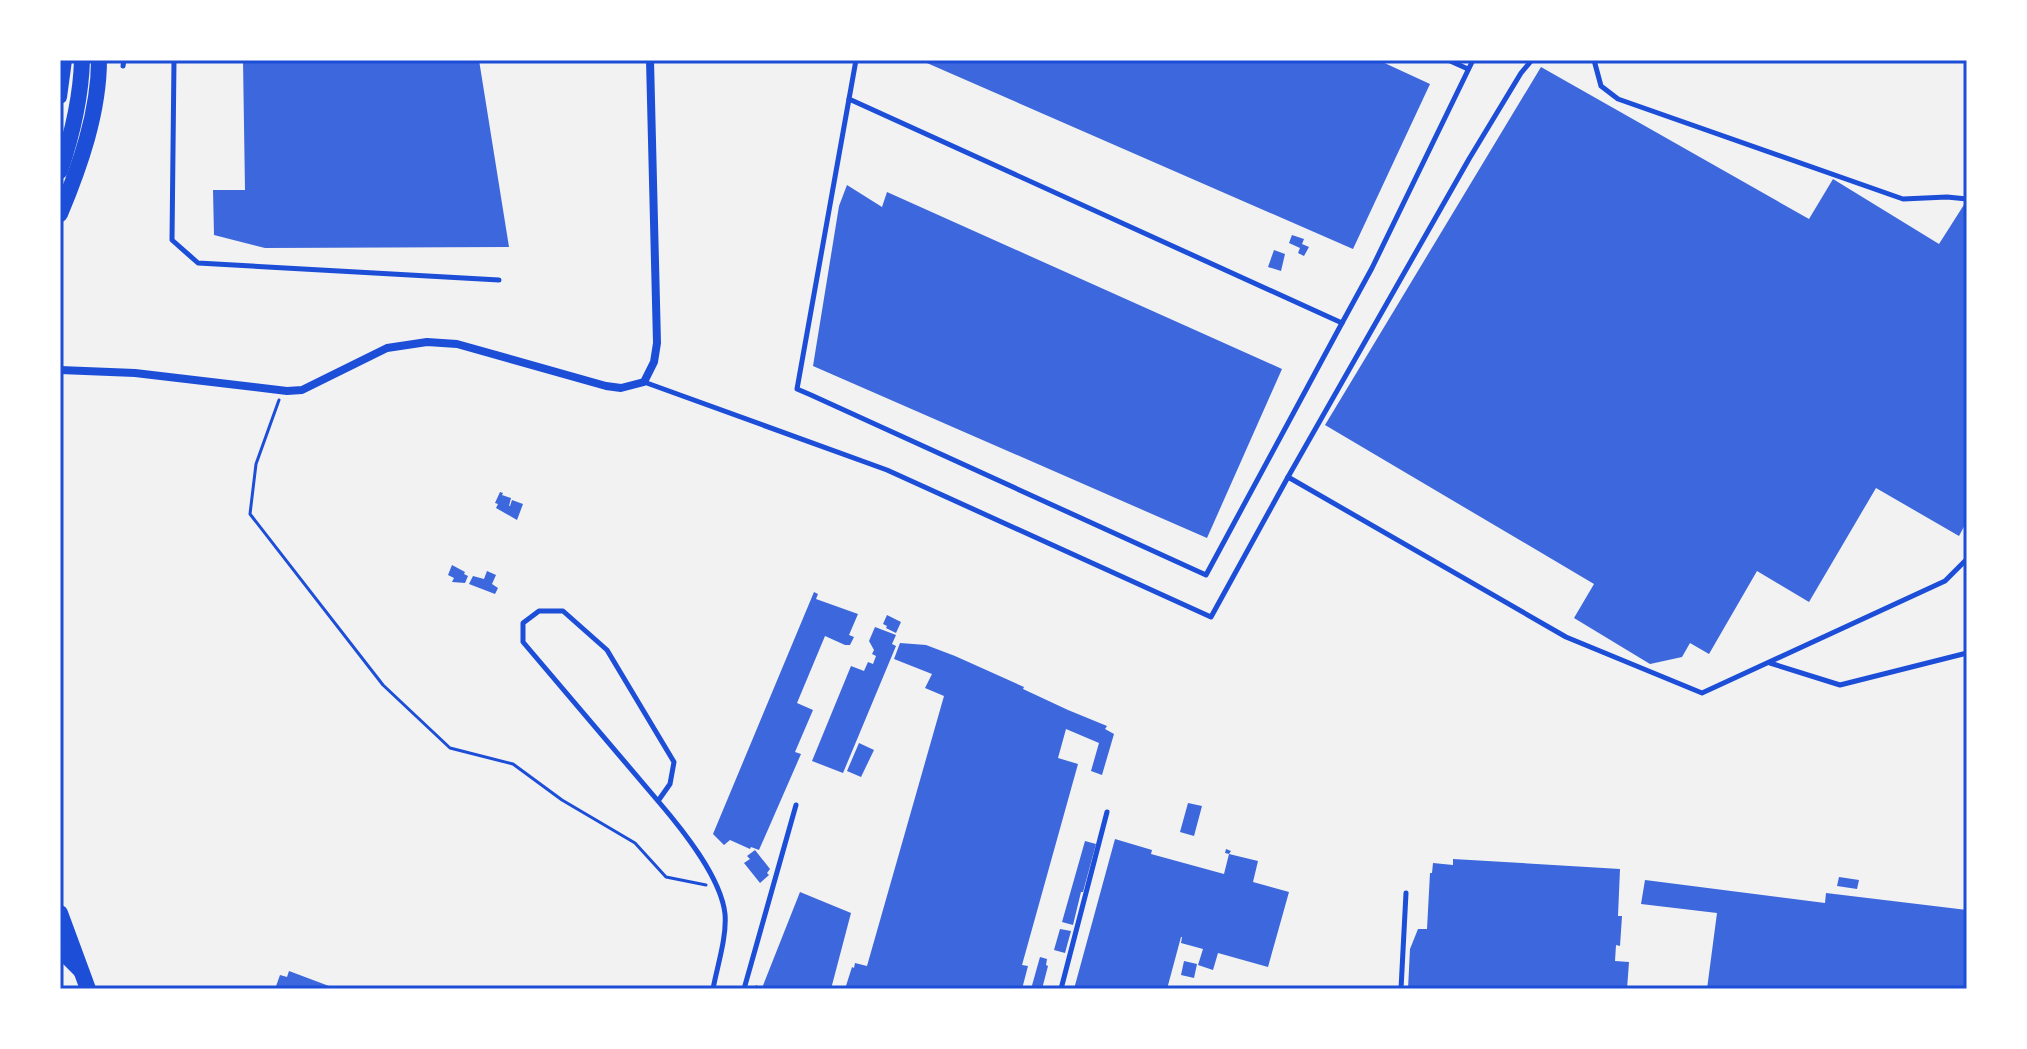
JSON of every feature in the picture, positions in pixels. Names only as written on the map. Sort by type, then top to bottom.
[{"type":"highway","points":[[60,171],[78,101],[82,60]]},
{"type":"highway","points":[[60,214],[79,168],[99,82],[99,60]]},
{"type":"highway","points":[[60,913],[88,989]]},
{"type":"main road","points":[[60,97],[65,60]]},
{"type":"main road","points":[[60,951],[81,973]]},
{"type":"street","points":[[60,370],[135,373],[287,391],[302,390],[387,348],[427,342],[457,344],[606,386],[621,388],[644,382],[654,362],[657,343],[650,60]]},
{"type":"lane","points":[[174,60],[172,240],[198,263],[499,280]]},
{"type":"lane","points":[[856,60],[797,389],[1206,575],[1372,268],[1473,60]]},
{"type":"lane","points":[[1448,60],[1468,69]]},
{"type":"lane","points":[[644,382],[887,470],[1211,617],[1469,159],[1532,60]]},
{"type":"lane","points":[[1594,60],[1601,86],[1618,99],[1903,199],[1967,199]]},
{"type":"lane","points":[[849,99],[1342,323]]},
{"type":"lane","points":[[1288,477],[1566,637],[1702,693],[1945,581],[1967,559]]},
{"type":"lane","points":[[658,801],[670,784],[674,762],[607,650],[563,611],[539,611],[523,623],[523,642],[658,801],[711,877],[725,914],[713,989]]},
{"type":"lane","points":[[1770,662],[1840,685],[1967,653]]},
{"type":"lane","points":[[744,989],[796,805]]},
{"type":"lane","points":[[1061,989],[1107,812]]},
{"type":"lane","points":[[1401,989],[1406,893]]},
{"type":"path","points":[[287,391],[281,395],[256,464],[250,514],[383,685],[450,748],[513,764],[562,800],[635,843],[666,877],[713,886],[720,897]]},
{"type":"building","points":[[243,60],[479,60],[509,247],[265,248],[214,235],[213,190],[245,190]]},
{"type":"building","points":[[920,60],[1378,60],[1430,84],[1353,249]]},
{"type":"building","points":[[1541,67],[1809,219],[1833,179],[1939,244],[1967,200],[1967,521],[1959,536],[1876,488],[1809,602],[1757,571],[1709,654],[1690,643],[1682,657],[1650,664],[1574,618],[1594,584],[1325,425]]},
{"type":"building","points":[[847,185],[882,207],[887,192],[1282,369],[1207,538],[813,366],[839,206]]},
{"type":"building","points":[[1292,235],[1304,239],[1302,244],[1309,247],[1304,256],[1298,253],[1300,248],[1289,243]]},
{"type":"building","points":[[1274,250],[1285,254],[1281,271],[1268,267]]},
{"type":"building","points":[[500,492],[511,498],[509,506],[512,500],[523,504],[517,520],[496,508]]},
{"type":"building","points":[[452,565],[468,576],[465,583],[452,582],[454,578],[448,575]]},
{"type":"building","points":[[487,571],[496,575],[492,584],[498,588],[495,594],[469,584],[473,576],[484,579]]},
{"type":"building","points":[[814,592],[818,594],[816,599],[858,614],[849,635],[854,637],[850,645],[845,645],[825,636],[797,703],[813,710],[795,752],[801,754],[759,850],[730,840],[724,845],[713,834]]},
{"type":"building","points":[[887,615],[901,622],[896,633],[883,624]]},
{"type":"building","points":[[875,627],[896,635],[892,644],[896,646],[843,773],[812,761],[851,666],[864,671],[868,662],[873,664],[876,656],[872,654],[874,650],[869,641]]},
{"type":"building","points":[[900,643],[926,645],[955,656],[1107,726],[1105,729],[1114,734],[1102,775],[1091,771],[1099,743],[1066,729],[1058,758],[1078,764],[1022,965],[1028,966],[1022,989],[845,989],[855,963],[867,966],[944,696],[925,688],[932,674],[894,659]]},
{"type":"building","points":[[859,743],[874,750],[861,777],[847,771]]},
{"type":"building","points":[[1188,803],[1202,806],[1194,836],[1180,832]]},
{"type":"building","points":[[1115,839],[1152,850],[1151,854],[1224,874],[1229,854],[1258,861],[1253,882],[1289,892],[1268,967],[1218,953],[1213,970],[1198,965],[1203,949],[1181,943],[1181,937],[1167,989],[1074,989]]},
{"type":"building","points":[[1085,841],[1096,844],[1073,925],[1062,922]]},
{"type":"building","points":[[755,850],[770,869],[769,875],[760,883],[744,863]]},
{"type":"building","points":[[1453,859],[1620,869],[1618,916],[1622,916],[1620,946],[1616,945],[1615,961],[1629,962],[1627,989],[1408,989],[1410,949],[1418,929],[1427,929],[1433,863],[1453,865]]},
{"type":"building","points":[[1839,877],[1859,880],[1857,889],[1837,886]]},
{"type":"building","points":[[1645,880],[1825,903],[1826,893],[1967,910],[1967,989],[1707,989],[1717,913],[1641,904]]},
{"type":"building","points":[[800,892],[851,913],[831,989],[755,989],[756,985],[762,988]]},
{"type":"building","points":[[1060,929],[1071,931],[1065,953],[1054,950]]},
{"type":"building","points":[[1040,957],[1047,959],[1048,966],[1042,989],[1031,989]]},
{"type":"building","points":[[1184,961],[1197,964],[1194,978],[1181,975]]},
{"type":"building","points":[[289,971],[337,989],[275,989],[280,975],[287,977]]}]
